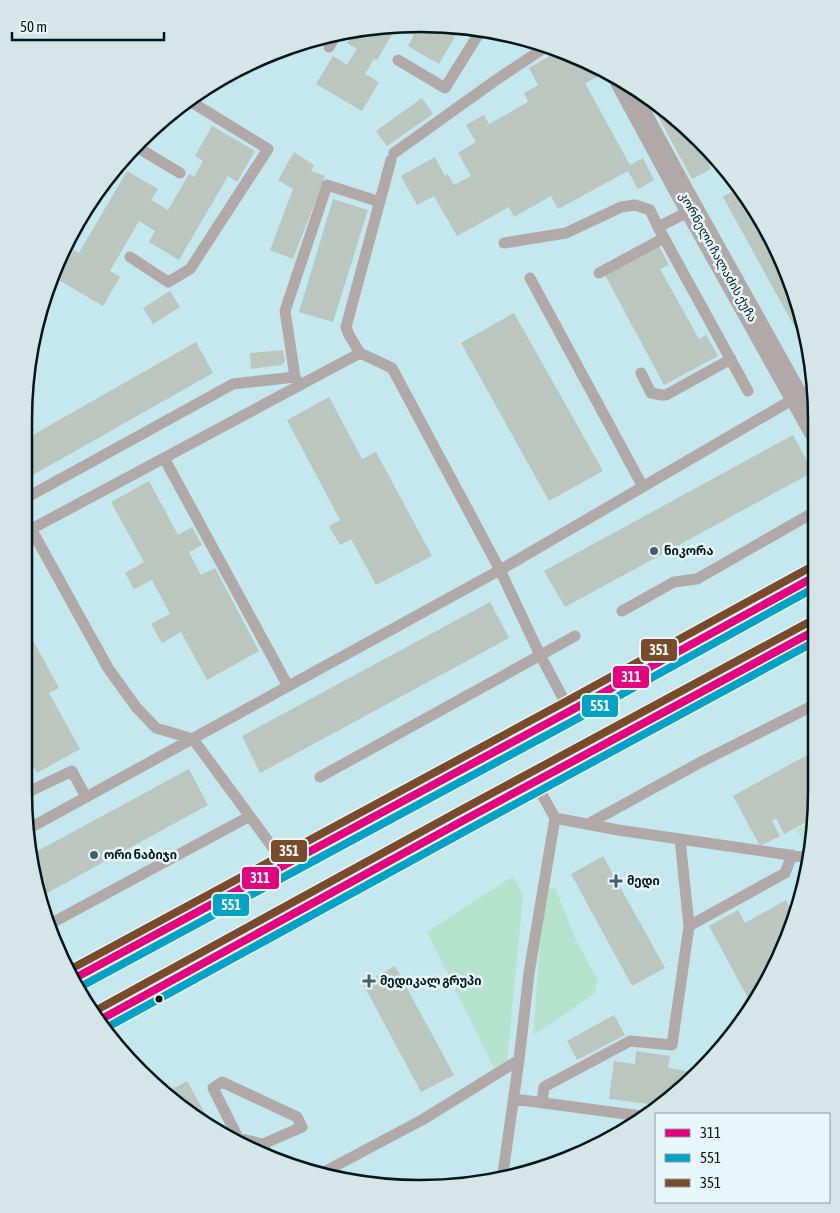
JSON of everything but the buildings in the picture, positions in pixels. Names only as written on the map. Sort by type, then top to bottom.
[{"type":"main road","points":[[78,976],[808,580]]},
{"type":"main road","points":[[105,1017],[808,634]]},
{"type":"street","name":"კორნელი ჩალაძის ქუჩა","points":[[629,94],[808,417]]},
{"type":"lane","points":[[398,60],[445,88],[477,37]]},
{"type":"lane","points":[[329,47],[331,43]]},
{"type":"lane","points":[[539,51],[496,80],[393,157],[346,327],[348,335],[360,353],[392,368],[500,570],[540,655],[570,711]]},
{"type":"lane","points":[[130,257],[168,282],[190,269],[268,149],[196,105]]},
{"type":"lane","points":[[142,150],[180,173]]},
{"type":"lane","points":[[297,381],[285,311],[327,186],[380,202]]},
{"type":"lane","points":[[504,244],[566,233],[621,207],[635,205],[650,210],[748,391]]},
{"type":"lane","points":[[658,227],[692,210]]},
{"type":"lane","points":[[599,273],[664,238]]},
{"type":"lane","points":[[530,278],[643,486]]},
{"type":"lane","points":[[32,528],[164,458],[297,381],[360,353]]},
{"type":"lane","points":[[642,373],[651,393],[662,396],[730,359]]},
{"type":"lane","points":[[32,495],[232,384],[297,381]]},
{"type":"lane","points":[[34,826],[500,570],[797,397]]},
{"type":"lane","points":[[164,458],[288,686]]},
{"type":"lane","points":[[622,611],[674,582],[697,580],[808,516]]},
{"type":"lane","points":[[32,539],[108,668],[136,707],[156,728],[193,739],[271,845],[284,866]]},
{"type":"lane","points":[[320,777],[575,636]]},
{"type":"lane","points":[[588,824],[701,762],[808,708]]},
{"type":"lane","points":[[32,790],[72,771],[86,797]]},
{"type":"lane","points":[[503,1171],[520,1060],[529,973],[555,818],[536,782]]},
{"type":"lane","points":[[54,922],[250,816]]},
{"type":"lane","points":[[555,818],[680,840],[802,857]]},
{"type":"lane","points":[[542,1103],[544,1087],[630,1041],[672,1045],[689,926],[680,840]]},
{"type":"lane","points":[[689,926],[786,873],[792,855]]},
{"type":"lane","points":[[329,1169],[422,1120],[520,1060]]},
{"type":"lane","points":[[236,1134],[213,1088],[222,1082],[297,1117],[302,1127],[263,1144],[248,1140]]},
{"type":"lane","points":[[514,1099],[635,1115]]},
{"type":"lane","points":[[263,1144],[265,1148]]},
{"type":"green space","points":[[806,824],[804,842],[796,830]]},
{"type":"green space","points":[[513,876],[523,895],[507,1063],[496,1072],[427,932]]},
{"type":"green space","points":[[555,887],[575,938],[597,979],[595,993],[533,1036],[544,892]]},
{"type":"transit line","name":"351","points":[[74,967],[808,569]]},
{"type":"transit line","name":"311","points":[[78,976],[808,580]]},
{"type":"transit line","name":"551","points":[[83,985],[575,720],[808,591]]},
{"type":"transit line","name":"351","points":[[99,1009],[808,623]]},
{"type":"transit line","name":"311","points":[[105,1017],[808,634]]},
{"type":"transit line","name":"551","points":[[110,1025],[808,645]]},
{"type":"place","name":"ნიკორა","points":[[654,551]]},
{"type":"place","name":"ორი ნაბიჯი","points":[[94,855]]},
{"type":"place","name":"მედი","points":[[616,881]]},
{"type":"place","name":"მედიკალ გრუპი","points":[[369,981]]}]
